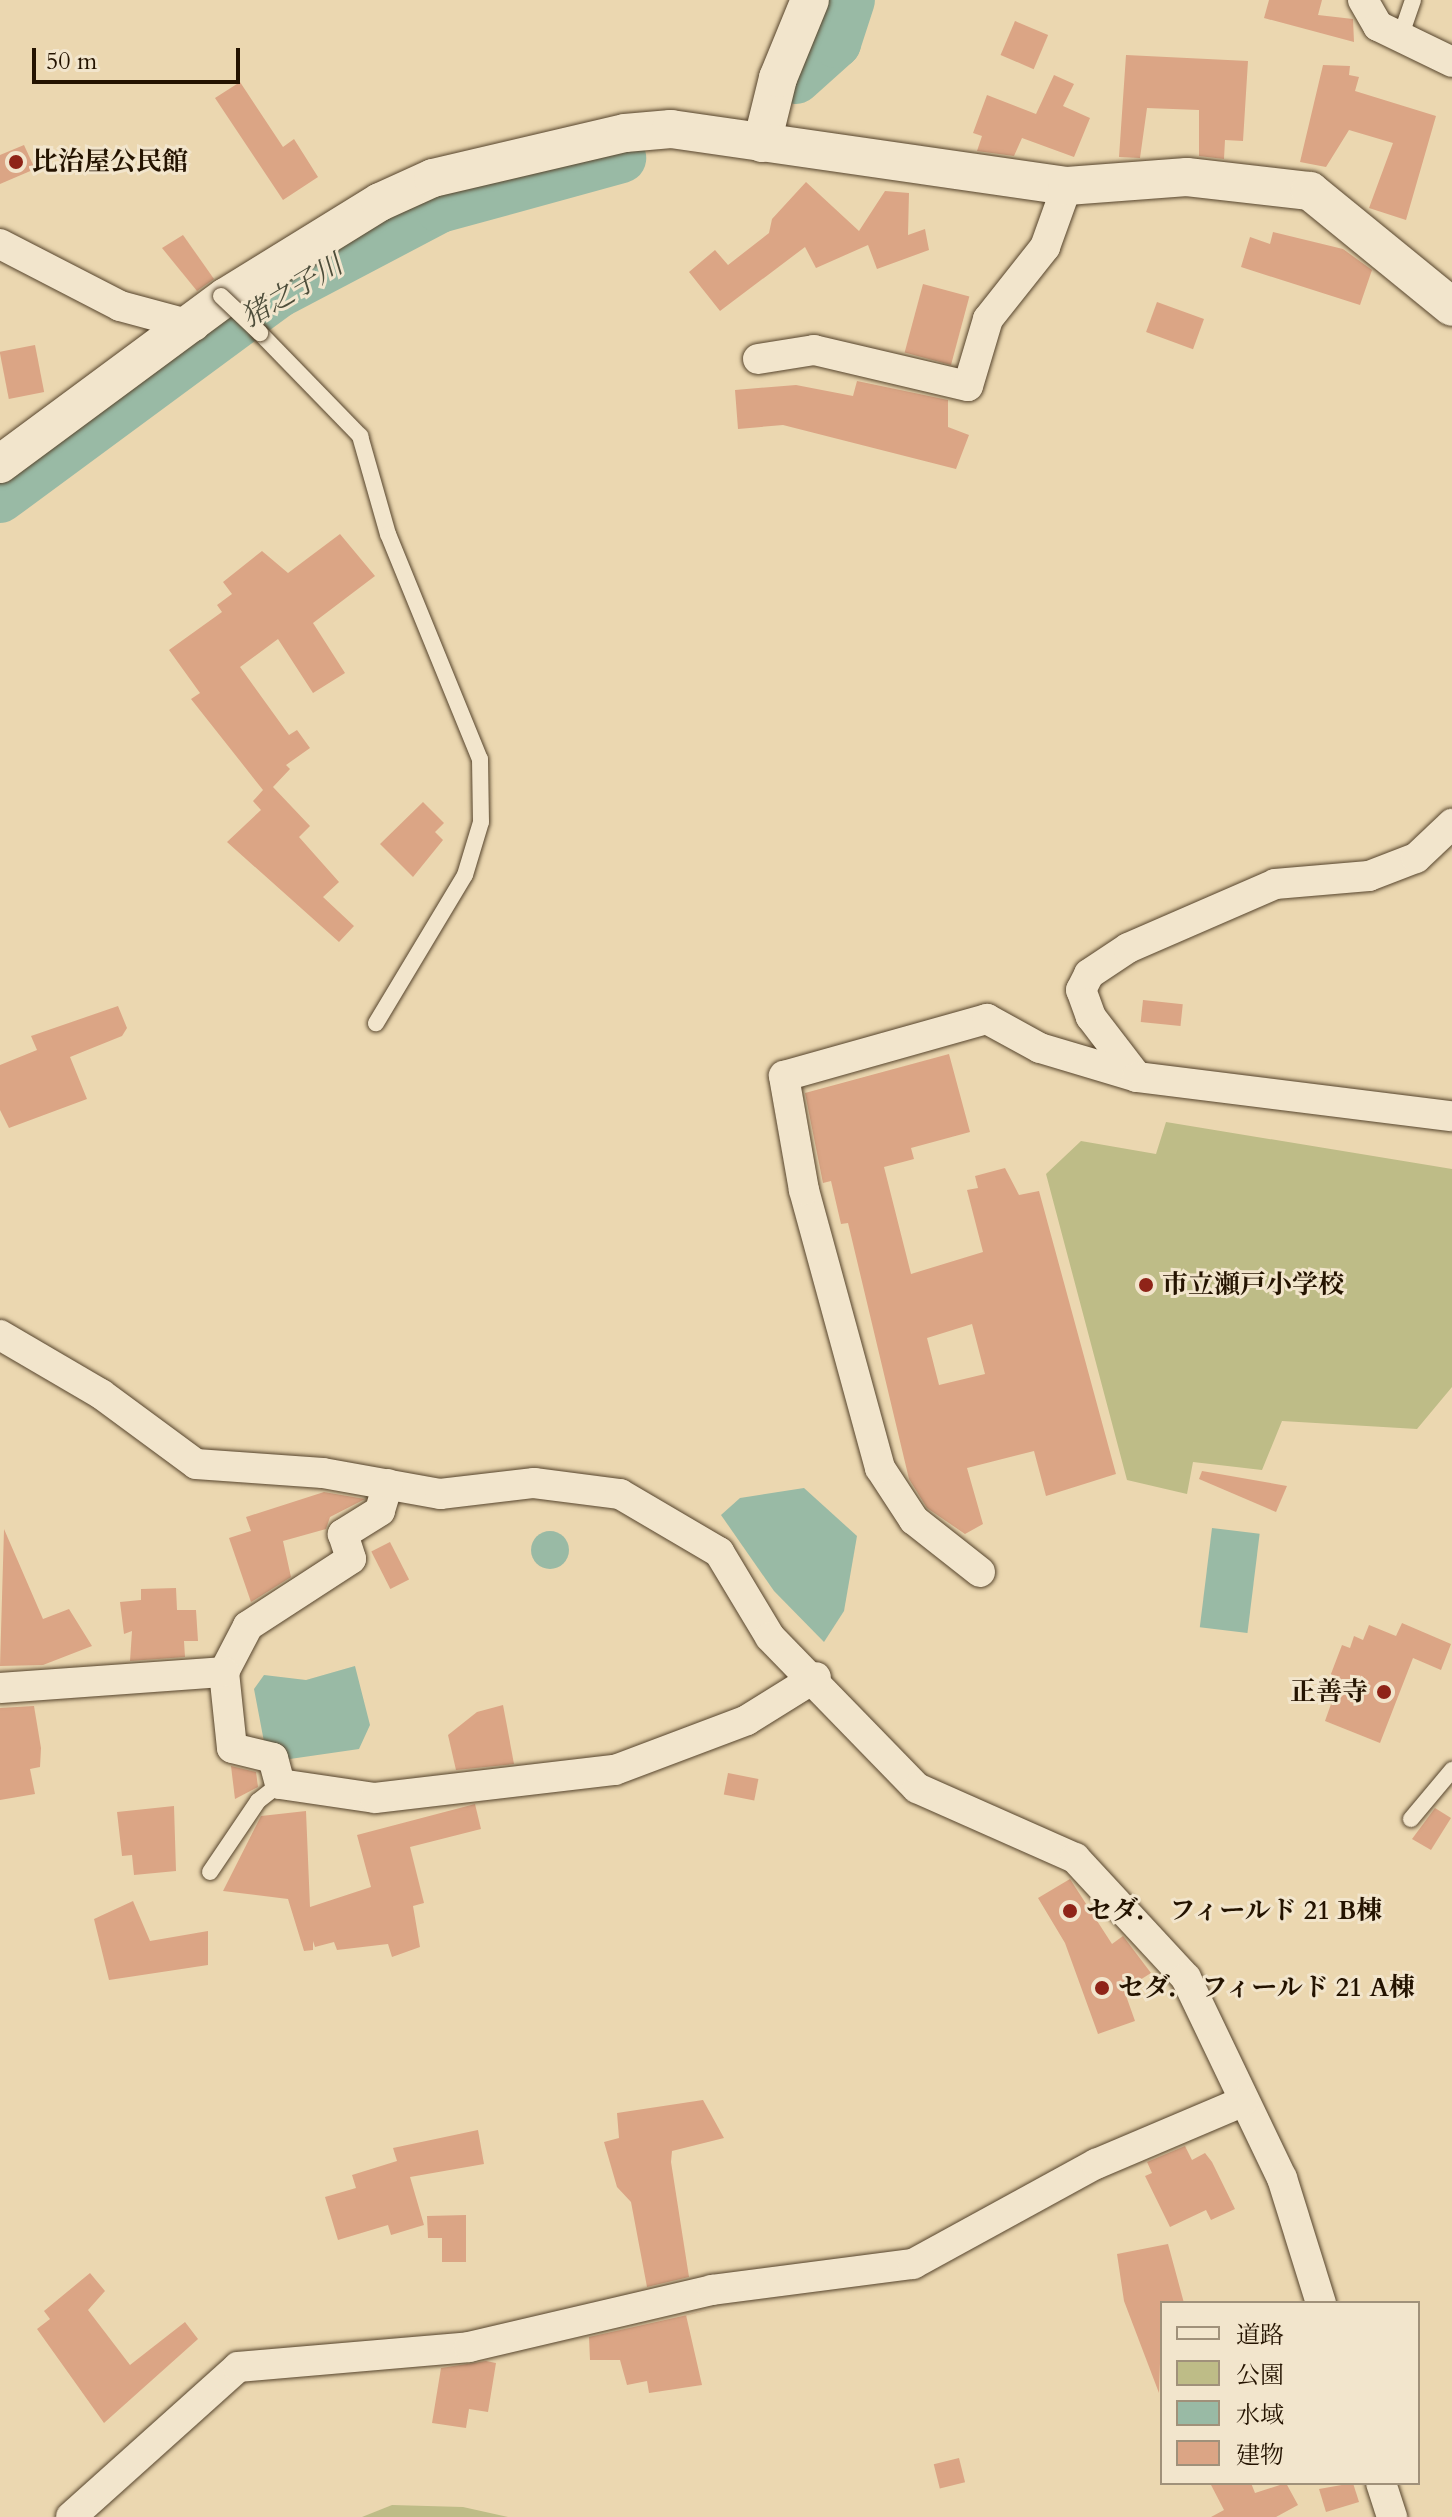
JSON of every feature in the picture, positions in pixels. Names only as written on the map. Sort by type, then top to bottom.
[{"type":"street","points":[[762,143],[778,78],[810,0]]},
{"type":"street","points":[[1363,0],[1378,26],[1402,32],[1452,62]]},
{"type":"street","points":[[0,464],[194,326],[226,297],[354,218],[433,178],[625,133],[671,129],[1067,186],[1187,177],[1310,191],[1452,307]]},
{"type":"street","points":[[758,359],[814,350],[968,386],[988,319],[1045,247],[1067,186]]},
{"type":"street","points":[[0,244],[120,306],[194,326]]},
{"type":"street","points":[[1137,1077],[1091,1017],[1081,990],[1089,974],[1128,948],[1275,884],[1369,876],[1416,858],[1452,824]]},
{"type":"street","points":[[980,1572],[914,1520],[880,1468],[808,1205],[784,1076],[987,1019],[1040,1048],[1137,1077],[1452,1116]]},
{"type":"street","points":[[0,1335],[101,1394],[196,1464],[388,1484],[440,1494],[534,1483],[620,1494],[719,1552],[770,1637],[816,1677],[917,1788],[1075,1858],[1127,1908],[1186,1978],[1242,2102],[1282,2178],[1320,2301]]},
{"type":"street","points":[[388,1484],[380,1511],[343,1534],[351,1559],[248,1626],[224,1672],[232,1748],[273,1758],[280,1784],[375,1798],[615,1770],[747,1720],[816,1677]]},
{"type":"street","points":[[0,1688],[224,1672]]},
{"type":"street","points":[[71,2517],[238,2367],[469,2347],[712,2290],[913,2264],[1096,2164],[1242,2102]]},
{"type":"street","points":[[1382,2485],[1392,2517]]},
{"type":"lane","points":[[1402,32],[1413,0]]},
{"type":"lane","points":[[221,296],[360,436],[388,534],[480,759],[481,822],[465,875],[376,1023]]},
{"type":"lane","points":[[1411,1819],[1452,1770]]},
{"type":"lane","points":[[210,1872],[258,1801],[280,1784]]},
{"type":"green space","points":[[1166,1122],[1452,1169],[1452,1387],[1417,1429],[1282,1421],[1262,1470],[1193,1462],[1187,1494],[1127,1480],[1046,1174],[1081,1141],[1156,1154]]},
{"type":"green space","points":[[392,2505],[463,2507],[508,2517],[362,2517]]},
{"type":"water","points":[[804,1488],[857,1536],[844,1611],[824,1642],[774,1591],[721,1515],[740,1498]]},
{"type":"water","points":[[1212,1528],[1260,1534],[1247,1633],[1200,1627]]},
{"type":"water","points":[[550,1531],[564,1536],[569,1550],[564,1564],[550,1569],[536,1564],[531,1550],[536,1536]]},
{"type":"water","points":[[355,1666],[370,1725],[359,1749],[283,1760],[265,1747],[254,1689],[264,1675],[306,1680]]},
{"type":"building","points":[[1269,0],[1322,0],[1318,15],[1353,19],[1354,42],[1264,18]]},
{"type":"building","points":[[1015,21],[1048,35],[1034,69],[1001,55]]},
{"type":"building","points":[[1126,55],[1248,61],[1243,141],[1225,140],[1224,159],[1199,156],[1199,110],[1147,108],[1140,158],[1119,157]]},
{"type":"building","points":[[1323,65],[1350,66],[1349,75],[1359,77],[1355,91],[1436,116],[1406,220],[1369,208],[1393,143],[1349,130],[1326,167],[1300,162]]},
{"type":"building","points":[[1054,75],[1074,84],[1063,106],[1090,118],[1074,157],[1022,138],[1014,156],[977,151],[982,136],[973,133],[987,95],[1036,114]]},
{"type":"building","points":[[240,82],[283,147],[294,139],[318,177],[283,200],[215,98]]},
{"type":"building","name":"比治屋公民館","points":[[24,145],[35,169],[0,184],[0,155]]},
{"type":"building","points":[[806,182],[859,231],[885,191],[909,193],[908,235],[925,229],[929,250],[877,269],[868,245],[816,268],[805,247],[720,311],[689,272],[715,250],[728,265],[769,233],[772,219]]},
{"type":"building","points":[[1273,232],[1343,249],[1372,270],[1360,305],[1241,267],[1250,237],[1270,244]]},
{"type":"building","points":[[183,235],[214,279],[197,291],[162,248]]},
{"type":"building","points":[[923,284],[969,296],[951,365],[905,353]]},
{"type":"building","points":[[1157,302],[1204,319],[1193,349],[1146,332]]},
{"type":"building","points":[[35,345],[44,392],[9,399],[0,352]]},
{"type":"building","points":[[857,381],[948,400],[948,427],[969,435],[956,469],[783,425],[738,429],[735,390],[796,385],[853,396]]},
{"type":"building","points":[[340,534],[375,576],[313,623],[345,673],[313,693],[278,639],[240,667],[289,735],[297,730],[310,748],[286,765],[290,769],[273,787],[310,826],[299,837],[339,882],[323,897],[354,926],[339,942],[227,842],[261,810],[253,801],[263,790],[191,699],[200,693],[169,650],[222,612],[217,605],[232,594],[223,582],[262,551],[288,573]]},
{"type":"building","points":[[423,802],[444,823],[435,832],[443,840],[413,877],[380,844]]},
{"type":"building","points":[[1143,1000],[1183,1004],[1180,1026],[1141,1022]]},
{"type":"building","points":[[118,1006],[127,1028],[122,1036],[70,1057],[87,1099],[9,1128],[0,1110],[0,1065],[37,1050],[31,1036]]},
{"type":"building","points":[[949,1054],[970,1132],[911,1148],[914,1159],[884,1167],[911,1274],[983,1252],[967,1190],[978,1188],[975,1176],[1005,1168],[1019,1195],[1039,1191],[1116,1474],[1046,1496],[1034,1451],[967,1468],[983,1524],[965,1534],[927,1508],[909,1479],[848,1223],[841,1224],[831,1181],[823,1183],[805,1093]],"holes":[[[972,1324],[985,1374],[939,1385],[927,1338]]]},
{"type":"building","points":[[1202,1471],[1287,1486],[1276,1512],[1199,1479]]},
{"type":"building","points":[[324,1492],[365,1499],[330,1517],[326,1529],[283,1541],[291,1577],[251,1602],[229,1538],[251,1531],[246,1517]]},
{"type":"building","points":[[4,1529],[43,1619],[69,1609],[92,1646],[43,1665],[0,1666]]},
{"type":"building","points":[[390,1542],[409,1579],[390,1589],[371,1552]]},
{"type":"building","points":[[176,1588],[177,1610],[196,1610],[198,1641],[184,1641],[185,1657],[130,1661],[132,1631],[124,1634],[120,1602],[141,1600],[141,1589]]},
{"type":"building","points":[[1402,1623],[1451,1644],[1441,1670],[1413,1658],[1380,1743],[1325,1721],[1331,1704],[1321,1700],[1342,1645],[1350,1648],[1354,1636],[1363,1640],[1369,1625],[1396,1636]]},
{"type":"building","points":[[503,1705],[514,1764],[456,1770],[448,1735],[477,1712]]},
{"type":"building","points":[[34,1706],[41,1748],[40,1767],[30,1769],[35,1794],[0,1800],[0,1708]]},
{"type":"building","points":[[231,1766],[256,1772],[258,1787],[235,1799]]},
{"type":"building","points":[[728,1773],[758,1779],[754,1801],[724,1795]]},
{"type":"building","points":[[475,1804],[481,1829],[410,1847],[424,1903],[413,1906],[420,1947],[392,1957],[388,1944],[337,1950],[334,1942],[315,1947],[313,1941],[313,1950],[304,1951],[288,1899],[223,1891],[261,1816],[306,1811],[310,1907],[371,1887],[357,1835]]},
{"type":"building","points":[[174,1806],[176,1871],[134,1875],[132,1855],[122,1856],[117,1812]]},
{"type":"building","points":[[1435,1808],[1451,1818],[1431,1850],[1412,1839]]},
{"type":"building","points":[[1070,1879],[1112,1944],[1123,1936],[1151,1973],[1124,1990],[1135,2021],[1098,2034],[1065,1943],[1038,1898]]},
{"type":"building","points":[[133,1901],[150,1941],[208,1931],[208,1965],[109,1980],[94,1919]]},
{"type":"building","points":[[703,2100],[724,2138],[672,2151],[671,2162],[689,2277],[647,2287],[631,2202],[617,2187],[604,2142],[619,2138],[617,2113]]},
{"type":"building","points":[[478,2130],[484,2164],[410,2177],[424,2225],[391,2235],[388,2225],[338,2240],[325,2197],[356,2188],[352,2175],[397,2161],[393,2148]]},
{"type":"building","points":[[1185,2146],[1192,2160],[1205,2153],[1235,2209],[1211,2220],[1206,2210],[1170,2227],[1145,2176],[1152,2173],[1147,2162]]},
{"type":"building","points":[[466,2215],[466,2262],[442,2262],[442,2238],[428,2238],[427,2216]]},
{"type":"building","points":[[1168,2244],[1183,2301],[1160,2301],[1159,2393],[1124,2301],[1117,2254]]},
{"type":"building","points":[[90,2273],[105,2291],[88,2310],[130,2365],[185,2322],[198,2339],[104,2423],[37,2329],[50,2319],[44,2311]]},
{"type":"building","points":[[686,2315],[702,2385],[649,2393],[647,2381],[627,2385],[620,2360],[590,2360],[589,2337]]},
{"type":"building","points":[[486,2361],[496,2363],[488,2412],[469,2409],[466,2428],[432,2423],[441,2368]]},
{"type":"building","points":[[959,2458],[965,2482],[940,2489],[934,2464]]},
{"type":"building","points":[[1211,2485],[1252,2485],[1255,2493],[1287,2485],[1298,2505],[1276,2517],[1211,2517],[1224,2510]]},
{"type":"building","points":[[1354,2485],[1359,2502],[1326,2512],[1319,2489]]},
{"type":"waterway","name":"猪之子川","points":[[796,79],[836,43],[850,0]]},
{"type":"waterway","name":"猪之子川","points":[[0,498],[278,293],[440,208],[621,158]]},
{"type":"place","name":"比治屋公民館","points":[[16,162]]},
{"type":"place","name":"市立瀬戸小学校","points":[[1146,1285]]},
{"type":"place","name":"正善寺","points":[[1384,1692]]},
{"type":"place","name":"セダ． フィールド 21 B棟","points":[[1070,1911]]},
{"type":"place","name":"セダ． フィールド 21 A棟","points":[[1102,1988]]}]
